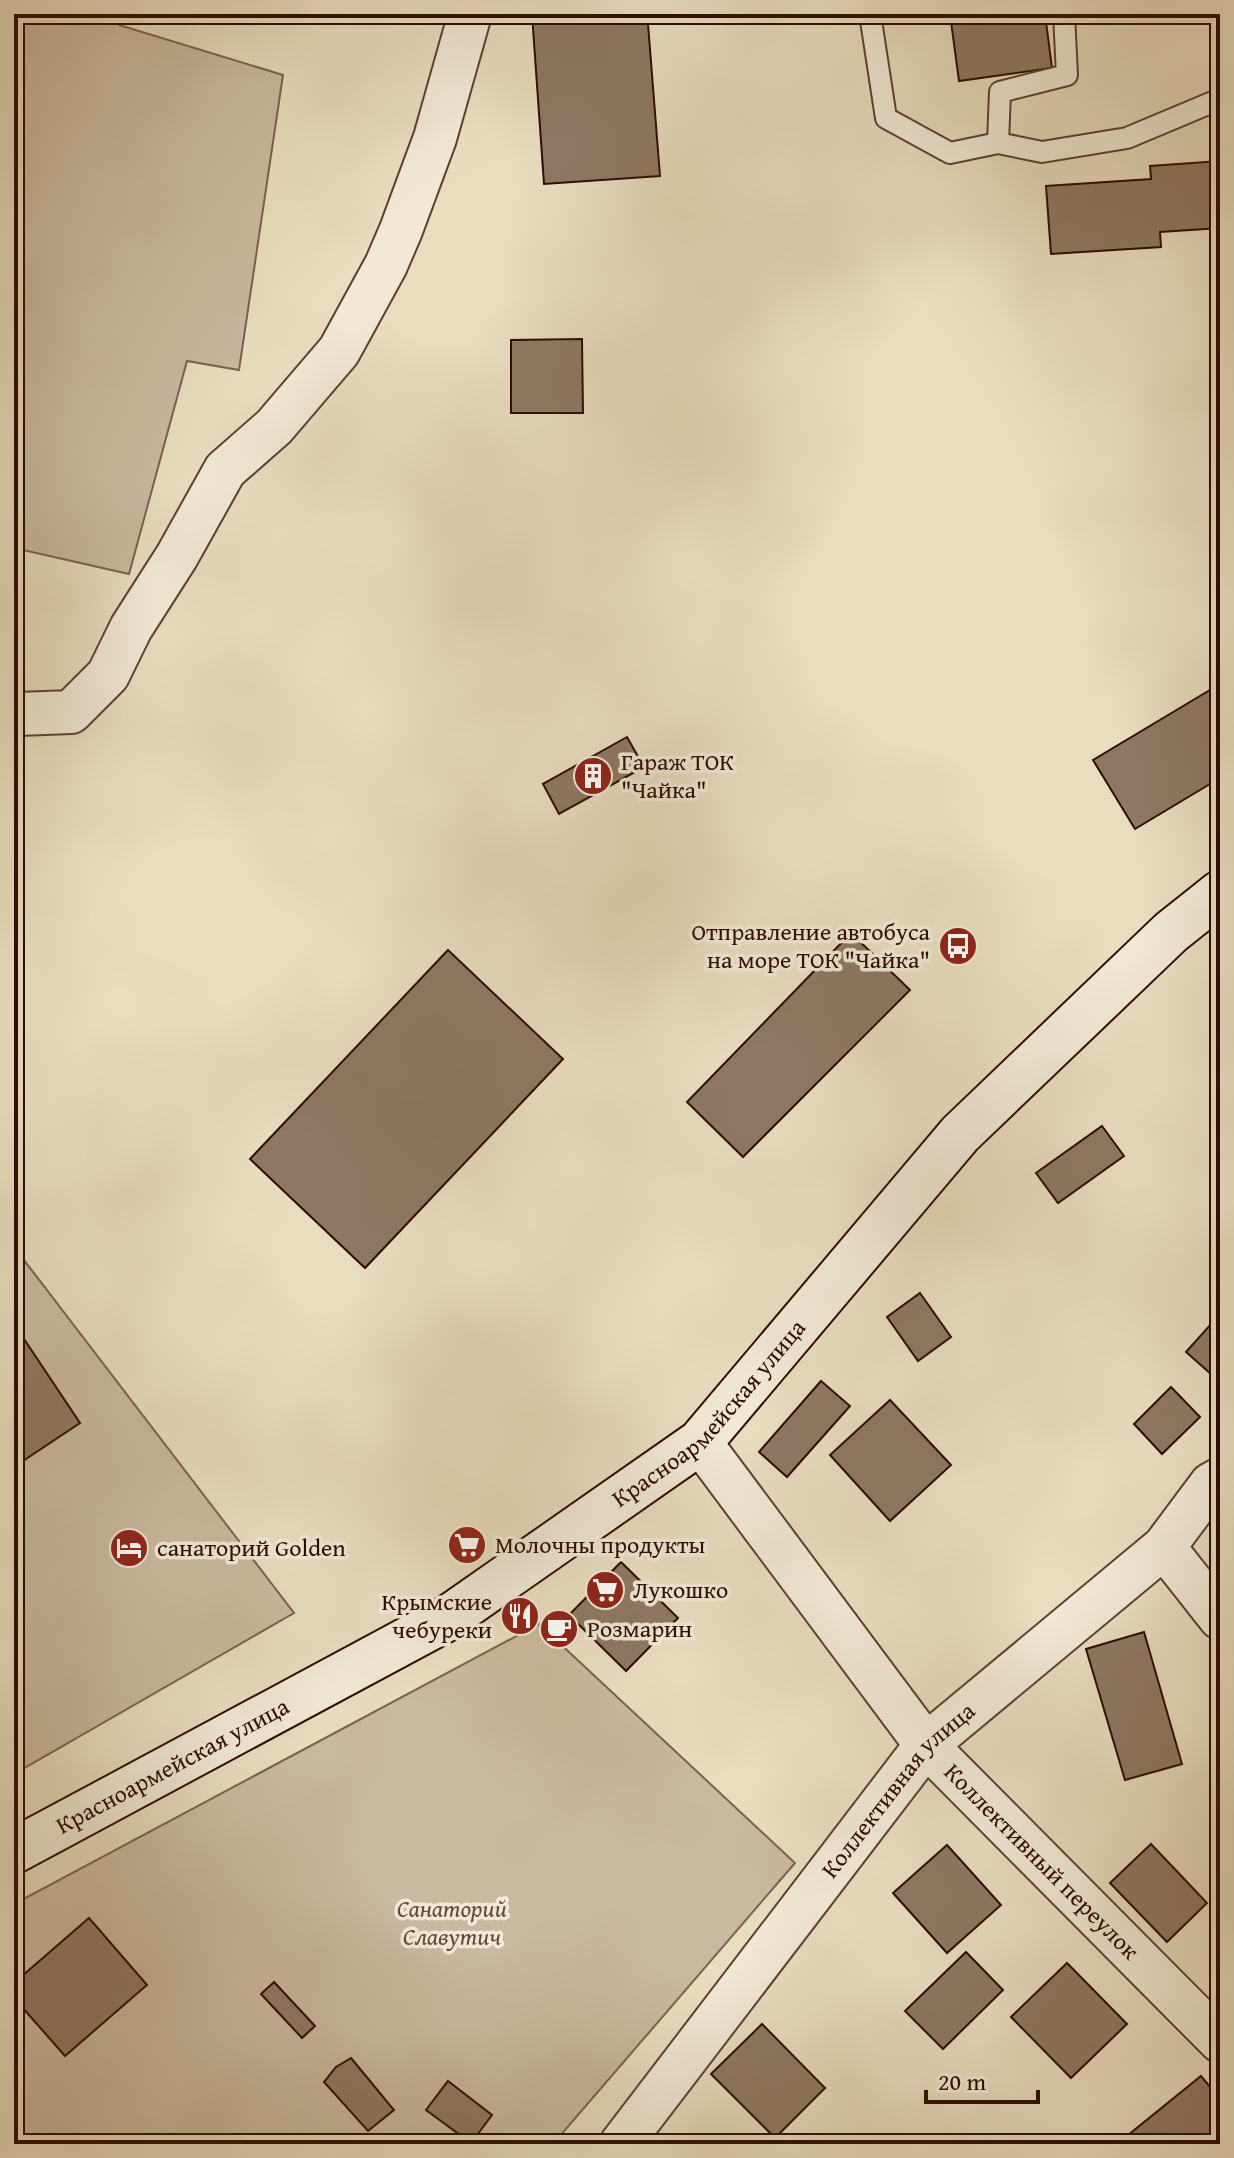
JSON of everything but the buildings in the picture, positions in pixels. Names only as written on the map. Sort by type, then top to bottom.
[{"type":"main road","name":"Красноармейская улица","points":[[14,1851],[448,1618],[700,1442],[960,1134],[1171,932],[1220,893]]},
{"type":"street","points":[[16,714],[71,712],[108,675],[131,628],[177,556],[225,470],[274,427],[339,351],[386,265],[401,230],[435,138],[470,14]]},
{"type":"street","name":"Коллективный переулок","points":[[700,1442],[926,1745],[1220,2041]]},
{"type":"street","name":"Коллективная улица","points":[[621,2144],[926,1745],[1164,1547],[1211,1484],[1220,1479]]},
{"type":"street","points":[[1164,1547],[1220,1618]]},
{"type":"lane","points":[[870,14],[886,118],[950,153],[998,143],[1042,152],[1127,138],[1220,99]]},
{"type":"lane","points":[[998,143],[1000,92],[1067,75],[1064,14]]},
{"type":"green space","points":[[14,14],[114,14],[119,25],[283,75],[239,370],[187,361],[129,574],[14,548]]},
{"type":"green space","name":"санаторий Golden","points":[[14,1247],[294,1613],[14,1774]]},
{"type":"green space","name":"Санаторий Славутич","points":[[539,1624],[795,1863],[553,2144],[14,2144],[14,1904]]},
{"type":"place","name":"Гараж ТОК \"Чайка\"","points":[[593,776]]},
{"type":"place","name":"Отправление автобуса на море ТОК \"Чайка\"","points":[[958,946]]},
{"type":"place","name":"Молочны продукты","points":[[467,1545]]},
{"type":"place","name":"санаторий Golden","points":[[129,1548]]},
{"type":"place","name":"Лукошко","points":[[605,1590]]},
{"type":"place","name":"Крымские чебуреки","points":[[520,1616]]},
{"type":"place","name":"Розмарин","points":[[559,1629]]}]
